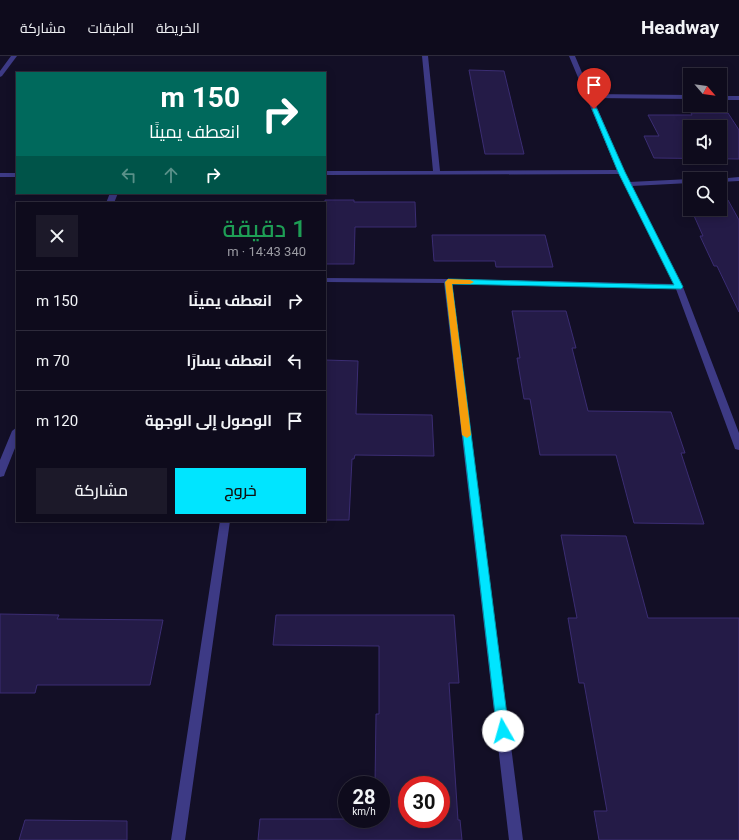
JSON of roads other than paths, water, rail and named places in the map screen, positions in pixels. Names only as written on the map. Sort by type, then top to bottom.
[{"type":"street","points":[[0,75],[14,56]]},
{"type":"street","points":[[425,56],[437,172]]},
{"type":"street","points":[[572,56],[621,172],[679,287],[739,446]]},
{"type":"street","points":[[589,96],[683,97]]},
{"type":"street","points":[[727,98],[739,98]]},
{"type":"street","points":[[326,173],[621,172]]},
{"type":"street","points":[[0,175],[16,175]]},
{"type":"street","points":[[727,180],[739,179]]},
{"type":"street","points":[[627,184],[683,181]]},
{"type":"street","points":[[326,280],[679,287]]},
{"type":"street","points":[[448,282],[516,840]]},
{"type":"street","points":[[0,473],[16,433]]},
{"type":"street","points":[[178,840],[225,522]]}]
